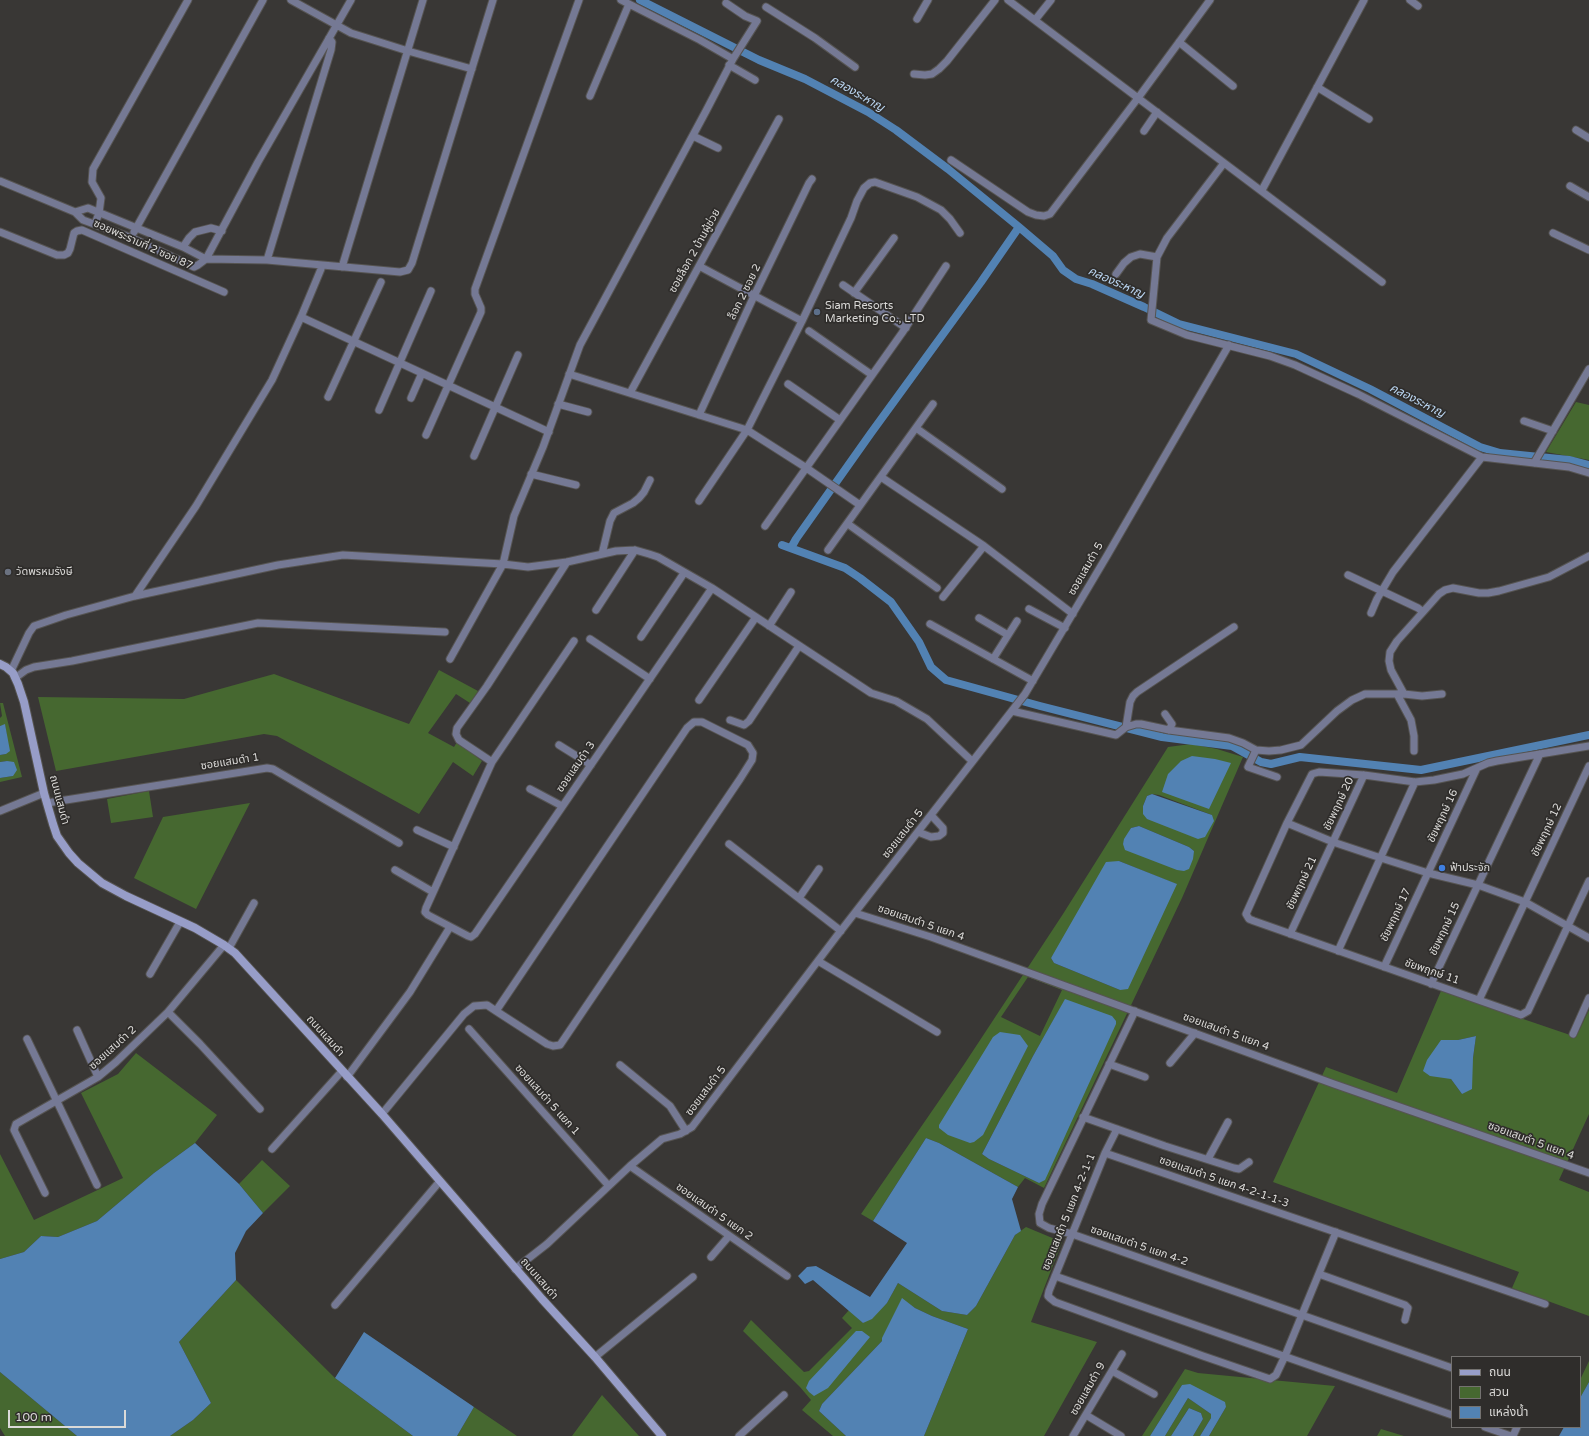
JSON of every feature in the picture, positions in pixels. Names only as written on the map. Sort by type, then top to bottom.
[{"type":"street","points":[[95,224],[102,198],[92,182],[93,169],[188,0]]},
{"type":"street","points":[[132,238],[263,0]]},
{"type":"street","points":[[291,0],[336,26],[351,32],[408,51],[472,69]]},
{"type":"street","points":[[0,181],[76,212],[83,220],[132,238],[194,266],[206,259],[258,162],[351,0]]},
{"type":"street","points":[[342,267],[423,0]]},
{"type":"street","points":[[76,212],[88,208],[206,259],[267,260],[400,272],[408,270],[412,263],[493,0]]},
{"type":"street","points":[[426,435],[481,312],[481,308],[475,294],[475,289],[579,0]]},
{"type":"street","points":[[620,0],[700,40],[733,59],[755,80]]},
{"type":"street","points":[[917,19],[928,0]]},
{"type":"street","points":[[914,74],[932,74],[947,61],[994,0]]},
{"type":"street","points":[[1008,0],[1262,190],[1382,282]]},
{"type":"street","points":[[1035,20],[1051,0]]},
{"type":"street","points":[[951,160],[1028,212],[1044,216],[1050,214],[1210,0]]},
{"type":"street","points":[[1262,190],[1364,0]]},
{"type":"street","points":[[1410,0],[1418,6]]},
{"type":"street","points":[[450,659],[503,564],[514,516],[549,432],[580,344],[693,136],[740,45],[757,21],[745,16],[726,3]]},
{"type":"street","points":[[590,96],[629,4]]},
{"type":"street","points":[[766,8],[815,38],[855,67]]},
{"type":"street","points":[[267,260],[332,50],[332,42],[329,38]]},
{"type":"street","points":[[1179,42],[1233,86]]},
{"type":"street","points":[[1317,87],[1369,119]]},
{"type":"street","points":[[1144,131],[1157,112]]},
{"type":"street","name":"ซอยล็อก 2 บ้านผู้ช่วย","points":[[630,393],[779,119]]},
{"type":"street","points":[[1576,130],[1589,138]]},
{"type":"street","points":[[693,136],[718,148]]},
{"type":"street","points":[[1224,163],[1167,238],[1158,257],[1151,320],[1170,329],[1205,340],[1270,356],[1295,365],[1358,394],[1482,458],[1535,462],[1569,467],[1589,473]]},
{"type":"street","name":"ล็อก 2 ซอย 2","points":[[700,415],[754,296],[808,183],[812,179]]},
{"type":"street","points":[[699,501],[748,430],[802,321],[864,188],[870,183],[876,182],[927,202],[941,210],[950,219],[960,234]]},
{"type":"street","points":[[1570,186],[1589,197]]},
{"type":"street","points":[[183,248],[188,238],[195,232],[211,228],[222,231]]},
{"type":"street","name":"ซอยพระรามที่ 2 ซอย 87","points":[[0,232],[57,255],[64,255],[68,253],[70,249],[74,233],[82,230],[224,292]]},
{"type":"street","points":[[1553,233],[1589,250]]},
{"type":"street","points":[[854,293],[894,238]]},
{"type":"street","points":[[1116,274],[1124,263],[1131,257],[1140,254],[1158,257]]},
{"type":"street","points":[[699,266],[802,321]]},
{"type":"street","points":[[765,526],[805,467],[906,328],[946,266]]},
{"type":"street","points":[[135,596],[196,506],[272,380],[302,317],[321,270]]},
{"type":"street","points":[[328,397],[381,282]]},
{"type":"street","points":[[843,285],[906,328]]},
{"type":"street","points":[[379,410],[401,363],[431,291]]},
{"type":"street","points":[[302,317],[549,432]]},
{"type":"street","points":[[809,331],[872,375]]},
{"type":"street","name":"ซอยแสมดำ 5","points":[[516,1269],[547,1244],[608,1185],[662,1139],[686,1131],[697,1122],[818,961],[1025,694],[1065,628],[1229,345]]},
{"type":"street","points":[[474,456],[518,355]]},
{"type":"street","points":[[1535,462],[1589,369]]},
{"type":"street","points":[[411,398],[422,373]]},
{"type":"street","points":[[569,374],[748,430],[805,467],[860,506]]},
{"type":"street","points":[[788,384],[840,420]]},
{"type":"street","points":[[558,404],[588,412]]},
{"type":"street","points":[[828,550],[882,477],[933,404]]},
{"type":"street","points":[[1524,421],[1554,431]]},
{"type":"street","points":[[916,428],[1002,489]]},
{"type":"street","points":[[1371,613],[1393,572],[1482,458]]},
{"type":"street","points":[[531,474],[576,485]]},
{"type":"street","points":[[882,477],[984,546],[1073,614]]},
{"type":"street","points":[[602,554],[610,521],[614,513],[633,503],[639,498],[650,480]]},
{"type":"street","points":[[848,524],[937,588]]},
{"type":"street","points":[[943,597],[984,546]]},
{"type":"street","points":[[11,671],[29,633],[34,626],[66,615],[135,596],[278,565],[343,555],[503,564],[528,567],[567,562],[616,551],[635,550],[658,558],[712,588],[799,646],[872,692],[896,701],[927,719],[972,761]]},
{"type":"street","points":[[596,610],[635,550]]},
{"type":"street","points":[[1414,751],[1414,736],[1411,720],[1391,670],[1389,661],[1390,652],[1397,641],[1439,594],[1445,590],[1453,588],[1479,593],[1498,591],[1549,577],[1589,556]]},
{"type":"street","points":[[492,762],[459,740],[456,734],[456,728],[487,686],[567,562]]},
{"type":"street","points":[[641,637],[684,573]]},
{"type":"street","points":[[1348,575],[1382,590],[1423,612]]},
{"type":"street","name":"ซอยแสมดำ 3","points":[[574,641],[492,762],[426,908],[425,912],[468,936],[471,937],[475,934],[712,588]]},
{"type":"street","points":[[769,626],[791,592]]},
{"type":"street","points":[[1029,608],[1065,628]]},
{"type":"street","points":[[699,700],[756,617]]},
{"type":"street","points":[[979,618],[1008,635]]},
{"type":"street","points":[[993,659],[1017,621]]},
{"type":"street","points":[[16,678],[26,670],[34,667],[72,661],[258,623],[445,632]]},
{"type":"street","points":[[930,624],[1033,681]]},
{"type":"street","points":[[1126,727],[1130,702],[1137,692],[1234,626]]},
{"type":"street","points":[[590,639],[650,679]]},
{"type":"street","points":[[730,720],[744,725],[749,721],[799,646]]},
{"type":"street","name":"ถนนแสมดำ","points":[[0,664],[11,671],[16,678],[24,702],[47,803],[57,836],[69,853],[78,863],[102,882],[126,896],[227,946],[235,953],[382,1114],[516,1269],[595,1357],[662,1436]]},
{"type":"street","points":[[1012,711],[1116,735],[1126,727],[1136,724],[1229,738],[1256,750],[1281,750],[1301,745],[1337,711],[1352,700],[1365,694],[1400,694],[1422,696],[1442,694]]},
{"type":"street","points":[[1165,714],[1172,724],[1170,730]]},
{"type":"street","points":[[382,1114],[464,1014],[474,1006],[487,1005],[496,1011],[547,1044],[553,1046],[560,1045],[752,760],[753,753],[748,746],[702,722],[694,722],[687,728],[496,1011]]},
{"type":"street","points":[[559,745],[591,765]]},
{"type":"street","points":[[1589,746],[1497,761],[1447,779],[1415,782],[1364,775],[1319,772],[1312,774],[1309,778],[1287,823],[1333,842],[1381,858],[1428,873],[1478,885],[1525,902],[1589,938]]},
{"type":"street","points":[[1256,750],[1248,767],[1277,776]]},
{"type":"street","name":"ชัยพฤกษ์ 15","points":[[1431,984],[1540,754]]},
{"type":"street","name":"ชัยพฤกษ์ 12","points":[[1479,1000],[1589,766]]},
{"type":"street","name":"ซอยแสมดำ 1","points":[[47,803],[267,768],[273,769],[399,843]]},
{"type":"street","name":"ชัยพฤกษ์ 16","points":[[1428,873],[1477,768]]},
{"type":"street","name":"ชัยพฤกษ์ 20","points":[[1333,842],[1364,775]]},
{"type":"street","points":[[1338,951],[1415,782]]},
{"type":"street","points":[[530,789],[562,806]]},
{"type":"street","points":[[0,810],[44,793]]},
{"type":"street","points":[[918,832],[931,838],[939,836],[943,833],[943,828],[931,815]]},
{"type":"street","name":"ชัยพฤกษ์ 11","points":[[1287,823],[1247,910],[1246,914],[1249,919],[1521,1015],[1528,1012],[1589,881]]},
{"type":"street","points":[[417,830],[454,847]]},
{"type":"street","name":"ชัยพฤกษ์ 21","points":[[1290,934],[1333,842]]},
{"type":"street","points":[[729,844],[841,931]]},
{"type":"street","points":[[799,898],[819,869]]},
{"type":"street","points":[[395,870],[433,892]]},
{"type":"street","name":"ชัยพฤกษ์ 17","points":[[1384,967],[1428,873]]},
{"type":"street","name":"ซอยแสมดำ 2","points":[[45,1193],[14,1130],[14,1127],[26,1118],[98,1078],[168,1012],[227,946],[254,903]]},
{"type":"street","name":"ซอยแสมดำ 5 แยก 4","points":[[855,913],[931,937],[1342,1086],[1589,1173]]},
{"type":"street","points":[[150,974],[180,922]]},
{"type":"street","points":[[272,1149],[344,1074],[410,992],[450,927]]},
{"type":"street","points":[[818,961],[937,1032]]},
{"type":"street","points":[[1572,1034],[1589,998]]},
{"type":"street","name":"ซอยแสมดำ 5 แยก 4-2","points":[[1135,1011],[1083,1117],[1038,1214],[1039,1219],[1044,1225],[1451,1368]]},
{"type":"street","points":[[168,1012],[260,1109]]},
{"type":"street","name":"ซอยแสมดำ 5 แยก 1","points":[[469,1029],[608,1185]]},
{"type":"street","points":[[77,1030],[98,1078]]},
{"type":"street","points":[[1170,1063],[1195,1033]]},
{"type":"street","points":[[27,1039],[97,1185]]},
{"type":"street","points":[[1109,1064],[1145,1077]]},
{"type":"street","points":[[620,1065],[670,1106],[686,1131]]},
{"type":"street","points":[[1083,1117],[1234,1168],[1239,1168],[1249,1162]]},
{"type":"street","points":[[1208,1159],[1228,1122]]},
{"type":"street","name":"ซอยแสมดำ 5 แยก 4-2-1-1","points":[[1117,1129],[1105,1153],[1048,1296],[1055,1302],[1267,1379],[1273,1378],[1276,1375],[1285,1356]]},
{"type":"street","name":"ซอยแสมดำ 5 แยก 4-2-1-1-3","points":[[1105,1153],[1545,1304]]},
{"type":"street","name":"ซอยแสมดำ 5 แยก 2","points":[[630,1166],[787,1276]]},
{"type":"street","points":[[335,1305],[440,1181]]},
{"type":"street","points":[[1285,1356],[1336,1232]]},
{"type":"street","points":[[711,1257],[729,1236]]},
{"type":"street","points":[[1319,1274],[1405,1305],[1408,1308],[1405,1320]]},
{"type":"street","points":[[1055,1276],[1451,1415]]},
{"type":"street","points":[[595,1357],[694,1277]]},
{"type":"street","name":"ซอยแสมดำ 9","points":[[1073,1436],[1122,1354]]},
{"type":"street","points":[[1112,1371],[1154,1394]]},
{"type":"street","points":[[739,1436],[784,1395]]},
{"type":"street","points":[[1086,1416],[1121,1436]]},
{"type":"street","points":[[1488,1428],[1512,1436]]},
{"type":"green space","points":[[1576,402],[1589,405],[1589,460],[1546,452]]},
{"type":"green space","points":[[439,670],[478,691],[470,703],[456,694],[428,733],[454,747],[457,742],[482,761],[473,776],[453,762],[419,814],[277,736],[264,734],[56,771],[38,697],[184,699],[274,674],[409,724]]},
{"type":"green space","points":[[0,703],[3,703],[22,777],[0,782],[0,778],[13,776],[7,761],[0,762],[0,755],[6,754],[7,737],[5,725],[0,726],[0,718],[2,716]]},
{"type":"green space","points":[[1191,744],[1217,749],[1243,757],[1182,898],[1044,1188],[1025,1178],[1018,1187],[939,1143],[926,1138],[873,1221],[861,1214],[963,1066],[1063,914],[1168,747]],"holes":[[[1152,794],[1159,795],[1212,815],[1143,806],[1147,796]],[[1139,826],[1189,847],[1194,851],[1123,844],[1131,828]],[[1119,861],[1176,884],[1120,990],[1054,963],[1051,958]],[[1028,977],[1062,990],[1040,1036],[1001,1017]],[[1065,1000],[1039,1183],[989,1159],[982,1154],[1033,1056]]]},
{"type":"green space","points":[[149,791],[153,817],[111,823],[107,799]]},
{"type":"green space","points":[[250,803],[196,909],[134,878],[163,817]]},
{"type":"green space","points":[[1441,991],[1576,1037],[1589,1010],[1589,1114],[1559,1180],[1589,1192],[1589,1316],[1512,1288],[1519,1272],[1273,1182],[1326,1067],[1397,1093]],"holes":[[[1476,1036],[1473,1058],[1462,1094],[1451,1079],[1441,1040],[1458,1040]]]},
{"type":"green space","points":[[136,1053],[217,1115],[195,1143],[154,1173],[97,1221],[58,1237],[41,1236],[24,1252],[0,1259],[0,1154],[34,1220],[123,1178],[81,1093],[118,1074]]},
{"type":"green space","points":[[262,1160],[290,1186],[263,1213],[239,1184]]},
{"type":"green space","points":[[1026,1227],[1062,1242],[1031,1322],[1097,1342],[1044,1436],[924,1436],[968,1329],[932,1316],[915,1308],[902,1299],[882,1341],[822,1404],[819,1411],[846,1436],[833,1436],[802,1410],[811,1400],[800,1387],[743,1331],[751,1320],[804,1372],[809,1371],[852,1328],[842,1318],[849,1310],[863,1323],[887,1303],[898,1283],[942,1311],[967,1315],[976,1306],[1015,1235]]},
{"type":"green space","points":[[236,1280],[335,1378],[413,1436],[170,1436],[193,1420],[211,1403],[179,1342]]},
{"type":"green space","points":[[1589,1361],[1589,1382],[1581,1396],[1581,1378]]},
{"type":"green space","points":[[1185,1369],[1198,1373],[1335,1386],[1307,1436],[1209,1436],[1226,1407],[1182,1385],[1150,1436],[1142,1436]]},
{"type":"green space","points":[[0,1372],[77,1436],[5,1436],[0,1428]]},
{"type":"green space","points":[[602,1395],[639,1436],[572,1436]]},
{"type":"green space","points":[[1188,1398],[1211,1414],[1211,1418],[1200,1436],[1193,1436],[1203,1419],[1201,1413],[1189,1408],[1171,1436],[1165,1436]]},
{"type":"green space","points":[[474,1407],[517,1436],[457,1436]]},
{"type":"green space","points":[[1381,1429],[1404,1436],[1377,1436]]},
{"type":"water","points":[[5,724],[10,751],[6,754],[0,755],[0,726]]},
{"type":"water","points":[[1192,756],[1231,763],[1209,809],[1162,792],[1168,774],[1181,761]]},
{"type":"water","points":[[0,762],[14,762],[17,770],[13,776],[0,778]]},
{"type":"water","points":[[1152,794],[1212,815],[1214,821],[1205,837],[1198,839],[1147,819],[1143,814],[1143,806],[1147,796]]},
{"type":"water","points":[[1139,826],[1189,847],[1194,851],[1189,869],[1184,871],[1177,870],[1125,850],[1123,844],[1124,839],[1131,828]]},
{"type":"water","points":[[1119,861],[1177,884],[1128,989],[1120,990],[1054,963],[1051,958],[1106,862]]},
{"type":"water","points":[[1065,999],[1112,1016],[1116,1021],[1116,1024],[1045,1180],[1039,1183],[989,1159],[982,1154],[1033,1056]]},
{"type":"water","points":[[1000,1032],[1020,1035],[1028,1046],[983,1135],[974,1142],[970,1143],[948,1135],[939,1128],[939,1125],[993,1037]]},
{"type":"water","points":[[1476,1036],[1473,1058],[1472,1089],[1462,1094],[1451,1079],[1430,1076],[1423,1071],[1427,1060],[1441,1040],[1458,1040]]},
{"type":"water","points":[[926,1138],[939,1143],[1018,1187],[1012,1199],[1021,1231],[1015,1235],[976,1306],[967,1315],[942,1311],[898,1283],[887,1303],[872,1319],[863,1323],[813,1280],[805,1284],[798,1276],[807,1267],[816,1266],[870,1297],[907,1243],[873,1221]]},
{"type":"water","points":[[195,1143],[239,1184],[263,1213],[246,1231],[235,1253],[236,1280],[179,1342],[211,1403],[193,1420],[170,1436],[77,1436],[0,1372],[0,1259],[24,1252],[41,1236],[58,1237],[97,1221],[154,1173]]},
{"type":"water","points":[[902,1298],[915,1308],[932,1316],[968,1329],[924,1436],[846,1436],[819,1411],[822,1404],[882,1341],[882,1338]]},
{"type":"water","points":[[856,1331],[862,1331],[870,1337],[828,1388],[814,1396],[806,1388],[809,1381]]},
{"type":"water","points":[[364,1332],[474,1407],[457,1436],[413,1436],[335,1378]]},
{"type":"water","points":[[1589,1382],[1589,1436],[1559,1436],[1563,1428],[1581,1428],[1581,1396]]},
{"type":"water","points":[[1190,1384],[1225,1402],[1226,1407],[1209,1436],[1200,1436],[1211,1418],[1211,1414],[1188,1398],[1165,1436],[1150,1436],[1182,1385]]},
{"type":"water","points":[[1189,1408],[1201,1413],[1203,1419],[1193,1436],[1171,1436]]},
{"type":"waterway","name":"คลองระหาญ","points":[[640,0],[759,60],[805,79],[868,112],[896,130],[948,169],[1053,256],[1063,270],[1076,279],[1092,284],[1179,324],[1296,354],[1370,389],[1480,447],[1500,453],[1569,460],[1589,465]]},
{"type":"waterway","points":[[791,548],[871,433],[981,282],[1019,227]]},
{"type":"waterway","points":[[782,545],[845,568],[891,602],[919,642],[931,667],[946,680],[1162,737],[1232,746],[1261,762],[1271,764],[1300,757],[1421,770],[1589,735]]},
{"type":"place","name":"Siam Resorts Marketing Co., LTD","points":[[817,312]]},
{"type":"place","name":"วัดพรหมรังษี","points":[[8,572]]},
{"type":"place","name":"ฟ้าประจัก","points":[[1442,868]]}]
